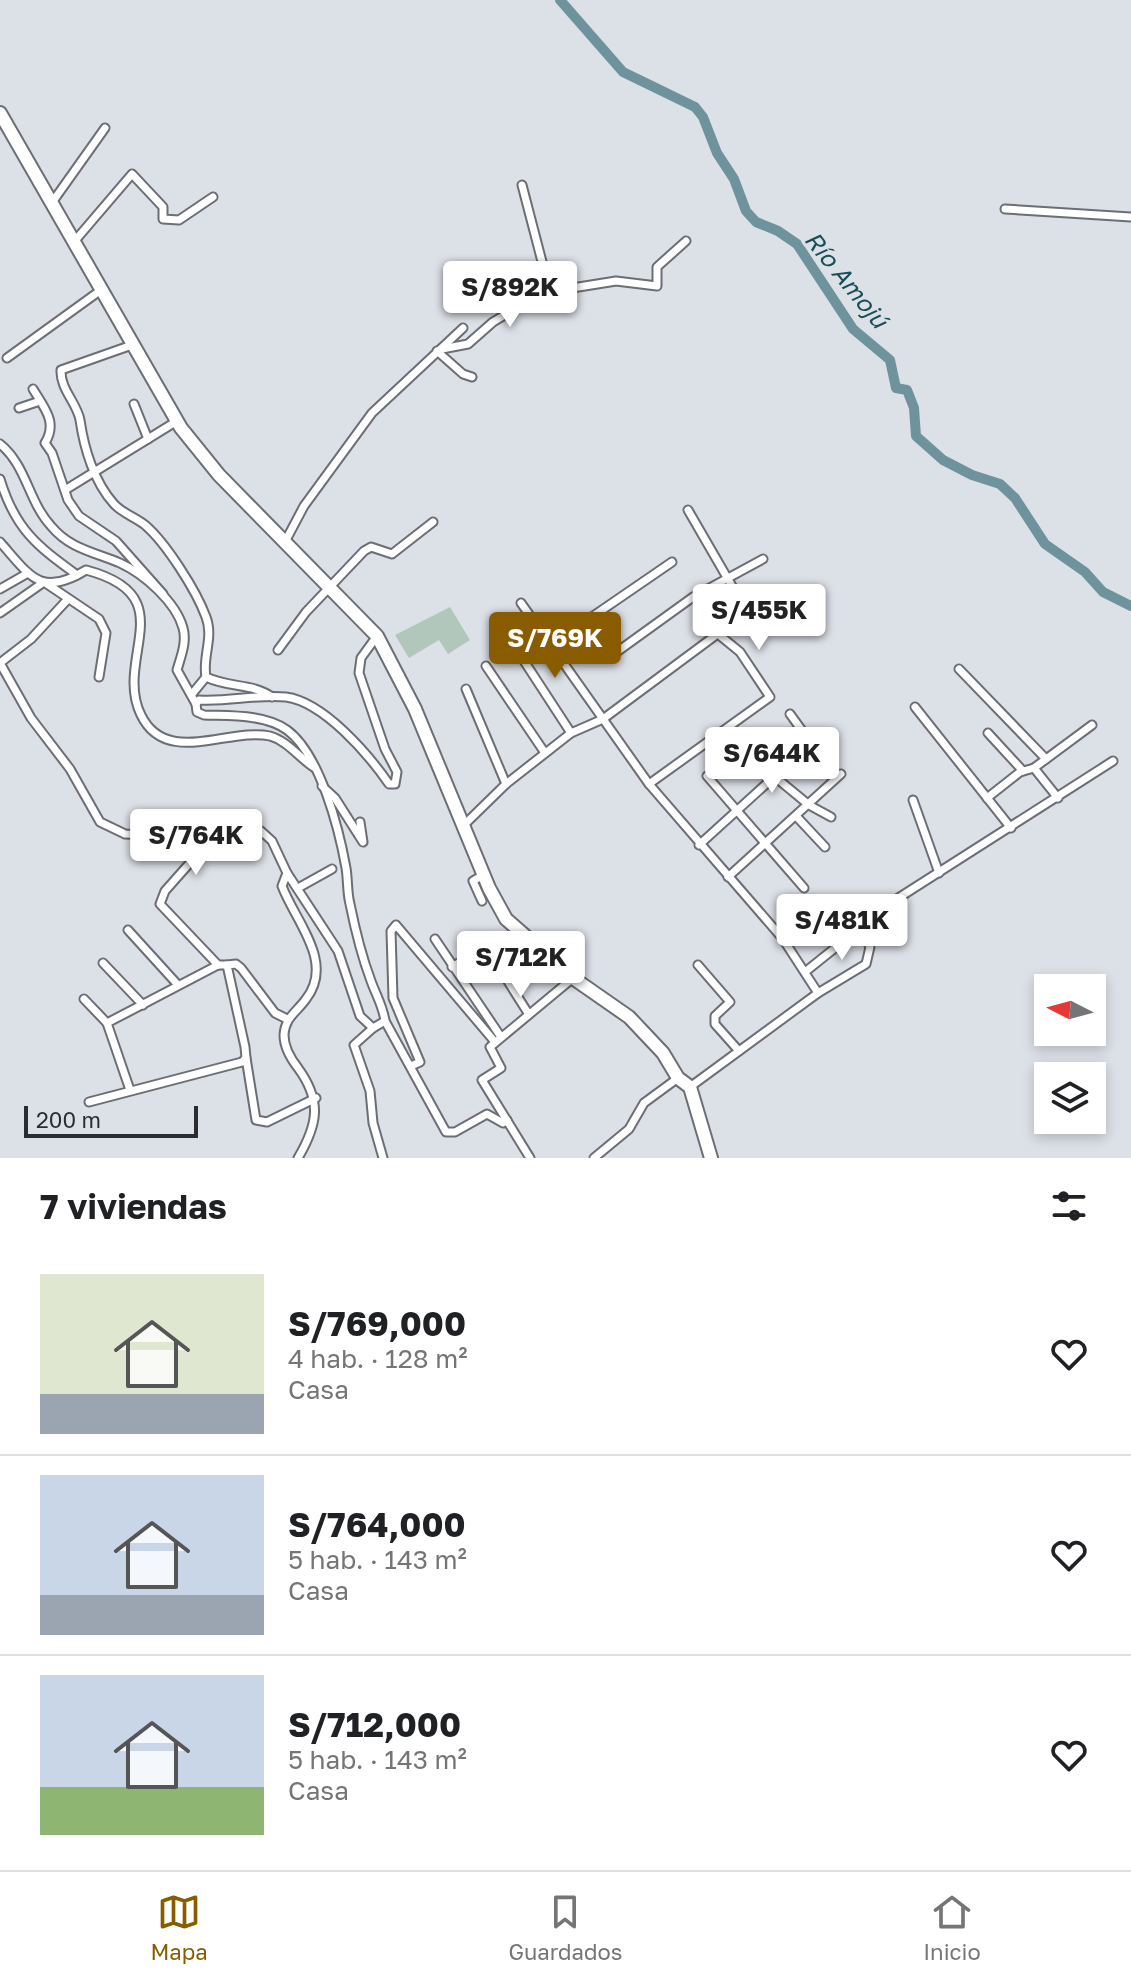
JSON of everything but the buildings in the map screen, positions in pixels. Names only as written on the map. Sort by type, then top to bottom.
[{"type":"highway","points":[[0,113],[177,421],[219,475],[377,636],[415,709],[483,875],[506,919],[525,939],[573,978],[629,1017],[663,1053],[678,1078],[690,1087],[711,1158]]},
{"type":"street","points":[[51,204],[105,128]]},
{"type":"street","points":[[73,243],[132,174],[163,207],[163,219],[179,220],[213,197]]},
{"type":"street","points":[[439,350],[468,344],[493,322],[546,287],[522,185]]},
{"type":"street","points":[[1005,209],[1131,217]]},
{"type":"street","points":[[541,293],[616,281],[657,286],[657,267],[686,241]]},
{"type":"street","points":[[7,358],[101,290]]},
{"type":"street","points":[[286,540],[304,506],[372,413],[463,328]]},
{"type":"street","points":[[132,345],[61,370],[69,402],[80,418],[81,438],[89,450],[94,471],[116,506],[144,525],[165,547],[204,611],[211,643],[206,677],[192,694]]},
{"type":"street","points":[[439,350],[463,374],[472,377]]},
{"type":"street","points":[[33,389],[50,418],[52,430],[45,443],[79,516],[116,541],[156,582],[183,628],[185,644],[177,670],[192,694],[197,712],[271,721],[288,730],[306,749],[317,769],[346,868],[349,902],[385,1021],[446,1132],[455,1132],[487,1114],[503,1123],[507,1121],[491,1097]]},
{"type":"street","points":[[19,408],[40,401]]},
{"type":"street","points":[[134,404],[148,439]]},
{"type":"street","points":[[65,490],[177,421]]},
{"type":"street","points":[[0,444],[16,457],[49,524],[75,547],[129,567],[166,599]]},
{"type":"street","points":[[0,479],[17,522],[48,557],[77,575]]},
{"type":"street","points":[[463,825],[506,784],[571,733],[603,719],[747,612],[688,510]]},
{"type":"street","points":[[278,650],[330,587],[367,549],[392,554],[433,522]]},
{"type":"street","points":[[0,542],[28,573],[99,619],[106,633],[99,677]]},
{"type":"street","points":[[44,582],[52,585],[63,583],[109,558]]},
{"type":"street","points":[[614,654],[727,578],[763,559]]},
{"type":"street","points":[[551,645],[672,562]]},
{"type":"street","points":[[86,570],[105,575],[123,586],[140,611],[142,640],[131,681],[141,716],[160,736],[201,744],[252,734],[270,736],[280,740],[317,769]]},
{"type":"street","points":[[0,589],[28,573]]},
{"type":"street","points":[[0,613],[44,582]]},
{"type":"street","points":[[68,599],[31,639],[0,663],[31,718],[70,769],[100,822],[125,834],[212,838],[261,831],[272,841],[287,873],[338,951],[360,1016],[373,1028]]},
{"type":"street","points":[[521,603],[649,784],[783,939],[818,993]]},
{"type":"street","points":[[649,784],[770,697],[740,652],[718,634]]},
{"type":"street","points":[[196,704],[199,700],[272,697],[301,701],[359,743],[389,784],[395,784],[397,772],[385,749],[359,673],[361,658],[377,636]]},
{"type":"street","points":[[513,644],[571,733]]},
{"type":"street","points":[[486,666],[545,753]]},
{"type":"street","points":[[959,669],[1046,759]]},
{"type":"street","points":[[206,677],[227,687],[258,687],[272,697]]},
{"type":"street","points":[[466,689],[506,784]]},
{"type":"street","points":[[915,707],[1011,828]]},
{"type":"street","points":[[790,714],[811,743]]},
{"type":"street","points":[[987,798],[1092,725]]},
{"type":"street","points":[[988,733],[1023,771]]},
{"type":"street","points":[[699,845],[820,735]]},
{"type":"street","points":[[734,743],[809,805],[831,817]]},
{"type":"street","points":[[805,972],[894,899],[1113,761]]},
{"type":"street","points":[[1034,768],[1058,798]]},
{"type":"street","points":[[728,877],[841,774]]},
{"type":"street","points":[[707,776],[804,888]]},
{"type":"street","points":[[322,786],[335,798],[363,842],[360,822]]},
{"type":"street","points":[[913,800],[939,873]]},
{"type":"street","points":[[796,816],[825,847]]},
{"type":"street","points":[[212,838],[165,891],[160,904],[218,965]]},
{"type":"street","points":[[298,888],[332,869]]},
{"type":"street","points":[[287,873],[282,886],[302,924],[316,960],[317,975],[308,998],[287,1019],[284,1037],[289,1056],[316,1098],[317,1117],[298,1158]]},
{"type":"street","points":[[482,901],[473,881],[483,875]]},
{"type":"street","points":[[411,1066],[420,1062],[393,998],[391,931],[396,925],[498,1040]]},
{"type":"street","points":[[690,1087],[818,993],[866,964],[870,947],[860,928]]},
{"type":"street","points":[[128,930],[178,985]]},
{"type":"street","points":[[435,939],[498,1040]]},
{"type":"street","points":[[497,962],[506,945],[525,939]]},
{"type":"street","points":[[452,967],[488,945],[528,1013]]},
{"type":"street","points":[[103,963],[143,1005]]},
{"type":"street","points":[[107,1023],[218,965],[236,964],[275,1013],[287,1019]]},
{"type":"street","points":[[227,965],[256,1120],[267,1122],[316,1098]]},
{"type":"street","points":[[698,965],[730,1002],[715,1016],[715,1024],[739,1051]]},
{"type":"street","points":[[530,1158],[482,1080],[501,1068],[490,1047],[573,978]]},
{"type":"street","points":[[84,999],[107,1023],[130,1090]]},
{"type":"street","points":[[383,1158],[373,1123],[370,1091],[354,1045],[385,1021]]},
{"type":"street","points":[[89,1102],[242,1062],[246,1058]]},
{"type":"street","points":[[594,1158],[629,1129],[644,1103],[678,1078]]},
{"type":"green space","points":[[450,607],[470,640],[448,654],[439,640],[409,658],[395,635]]},
{"type":"waterway","name":"Río Amojú","points":[[560,0],[623,72],[695,107],[703,117],[717,153],[734,179],[746,211],[756,222],[778,231],[797,244],[853,329],[890,360],[896,388],[907,390],[914,408],[916,436],[943,460],[972,475],[1000,484],[1015,498],[1045,544],[1085,572],[1103,592],[1131,606]]}]
